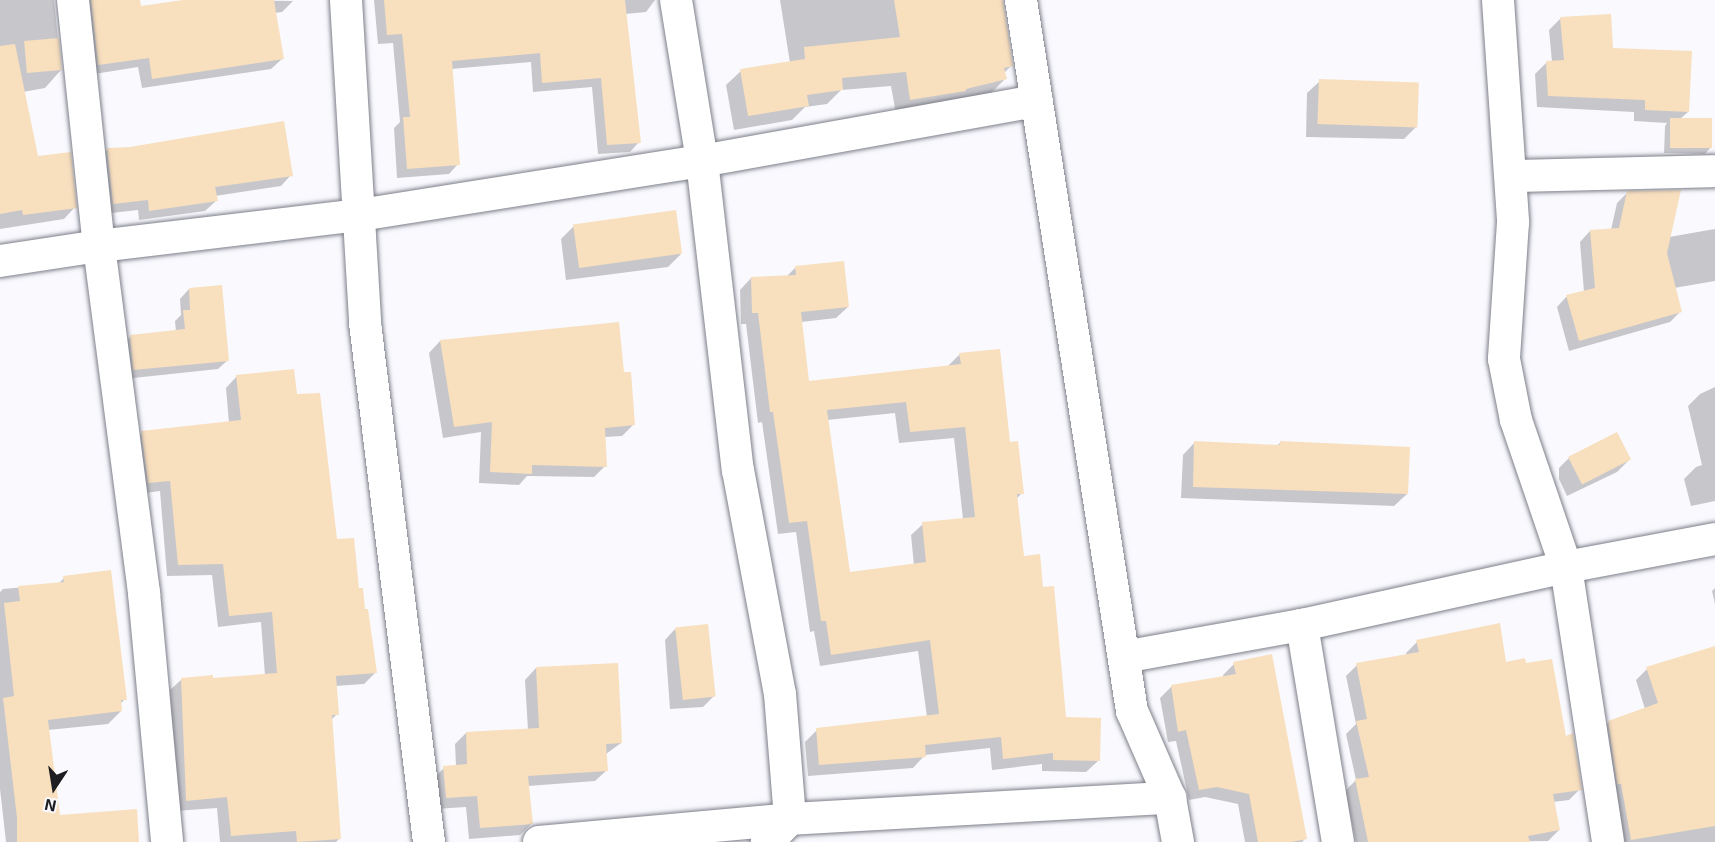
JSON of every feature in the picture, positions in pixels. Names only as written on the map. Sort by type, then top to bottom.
[{"type":"street","points":[[73,0],[99,246],[144,593],[167,842]]},
{"type":"street","points":[[346,0],[365,324],[429,842]]},
{"type":"street","points":[[676,0],[702,161],[738,470],[780,694],[790,819],[767,842]]},
{"type":"street","points":[[1022,0],[1132,711],[1170,798],[1178,842]]},
{"type":"street","points":[[1498,0],[1512,176],[1513,222],[1504,359],[1516,420],[1566,567],[1608,842]]},
{"type":"street","points":[[0,261],[99,246],[360,215],[702,161],[1036,101]]},
{"type":"street","points":[[1512,176],[1715,171]]},
{"type":"street","points":[[1124,657],[1302,625],[1566,567],[1715,539]]},
{"type":"street","points":[[1302,625],[1338,842]]},
{"type":"street","points":[[539,842],[790,819],[1170,798]]},
{"type":"building","points":[[91,0],[140,0],[141,6],[183,0],[274,0],[284,59],[152,79],[149,58],[98,65]]},
{"type":"building","points":[[384,0],[625,0],[641,143],[607,145],[601,78],[542,83],[540,53],[452,61],[460,165],[407,169],[403,117],[410,117],[402,34],[387,35]]},
{"type":"building","points":[[894,0],[1003,0],[1013,66],[1004,68],[1007,79],[966,89],[966,91],[910,100],[906,72],[842,78],[843,90],[807,95],[809,106],[748,116],[740,69],[805,59],[804,47],[900,37]]},
{"type":"building","points":[[1611,14],[1613,48],[1692,51],[1689,112],[1645,110],[1645,100],[1548,96],[1546,61],[1564,60],[1560,17]]},
{"type":"building","points":[[59,38],[62,70],[27,73],[24,41]]},
{"type":"building","points":[[15,44],[38,156],[71,152],[77,208],[23,215],[22,210],[0,214],[0,46]]},
{"type":"building","points":[[1319,79],[1419,82],[1417,127],[1317,124]]},
{"type":"building","points":[[1670,118],[1712,118],[1712,148],[1670,148]]},
{"type":"building","points":[[284,121],[293,176],[215,187],[218,201],[149,211],[148,200],[113,204],[107,148],[130,147]]},
{"type":"building","points":[[1681,190],[1667,253],[1682,312],[1579,341],[1566,295],[1595,288],[1590,230],[1619,228],[1627,191]]},
{"type":"building","points":[[676,210],[682,254],[579,268],[573,224]]},
{"type":"building","points":[[844,261],[849,307],[801,312],[809,381],[961,364],[959,353],[1000,349],[1010,442],[1018,441],[1024,494],[1017,494],[1024,556],[1040,554],[1043,587],[1054,586],[1066,717],[1101,718],[1100,761],[1053,760],[1053,753],[1003,759],[1001,737],[925,745],[926,757],[819,765],[816,728],[939,714],[930,640],[831,655],[826,621],[821,621],[807,521],[789,523],[773,412],[770,412],[758,313],[752,313],[751,277],[796,275],[795,266]],"holes":[[[906,402],[910,432],[965,427],[975,517],[922,522],[926,562],[850,572],[827,410]]]},
{"type":"building","points":[[222,285],[229,361],[133,370],[130,335],[185,329],[183,310],[190,310],[189,288]]},
{"type":"building","points":[[619,322],[624,372],[631,372],[635,425],[605,428],[607,467],[532,465],[532,474],[490,472],[492,422],[454,427],[440,340]]},
{"type":"building","points":[[294,369],[297,394],[320,393],[337,539],[354,538],[359,588],[363,588],[365,609],[368,609],[377,673],[336,676],[339,715],[332,715],[341,839],[297,842],[296,831],[231,836],[227,797],[186,801],[181,678],[277,673],[272,612],[229,616],[223,564],[178,565],[170,481],[148,483],[141,431],[241,420],[236,375]]},
{"type":"building","points":[[1617,432],[1631,460],[1582,485],[1568,457]]},
{"type":"building","points":[[1194,441],[1280,445],[1280,441],[1410,447],[1408,494],[1193,487]]},
{"type":"building","points":[[111,570],[127,700],[121,700],[122,711],[48,720],[60,815],[137,809],[139,842],[17,842],[17,818],[3,698],[14,696],[4,603],[20,601],[18,586],[64,582],[63,576]]},
{"type":"building","points":[[1500,623],[1506,662],[1525,658],[1526,663],[1552,659],[1566,736],[1573,733],[1582,790],[1553,794],[1560,830],[1528,836],[1530,842],[1368,842],[1355,779],[1369,777],[1356,721],[1367,719],[1356,663],[1419,652],[1416,640]]},
{"type":"building","points":[[708,624],[716,697],[683,700],[675,627]]},
{"type":"building","points":[[1715,646],[1715,826],[1631,840],[1621,784],[1617,784],[1608,721],[1658,703],[1646,667]]},
{"type":"building","points":[[1272,654],[1307,839],[1291,842],[1258,842],[1249,794],[1217,787],[1199,790],[1186,730],[1178,732],[1171,685],[1236,674],[1233,662]]},
{"type":"building","points":[[618,663],[622,743],[606,744],[608,771],[528,776],[533,824],[480,828],[477,796],[446,798],[443,766],[467,764],[466,732],[539,728],[536,667]]}]
